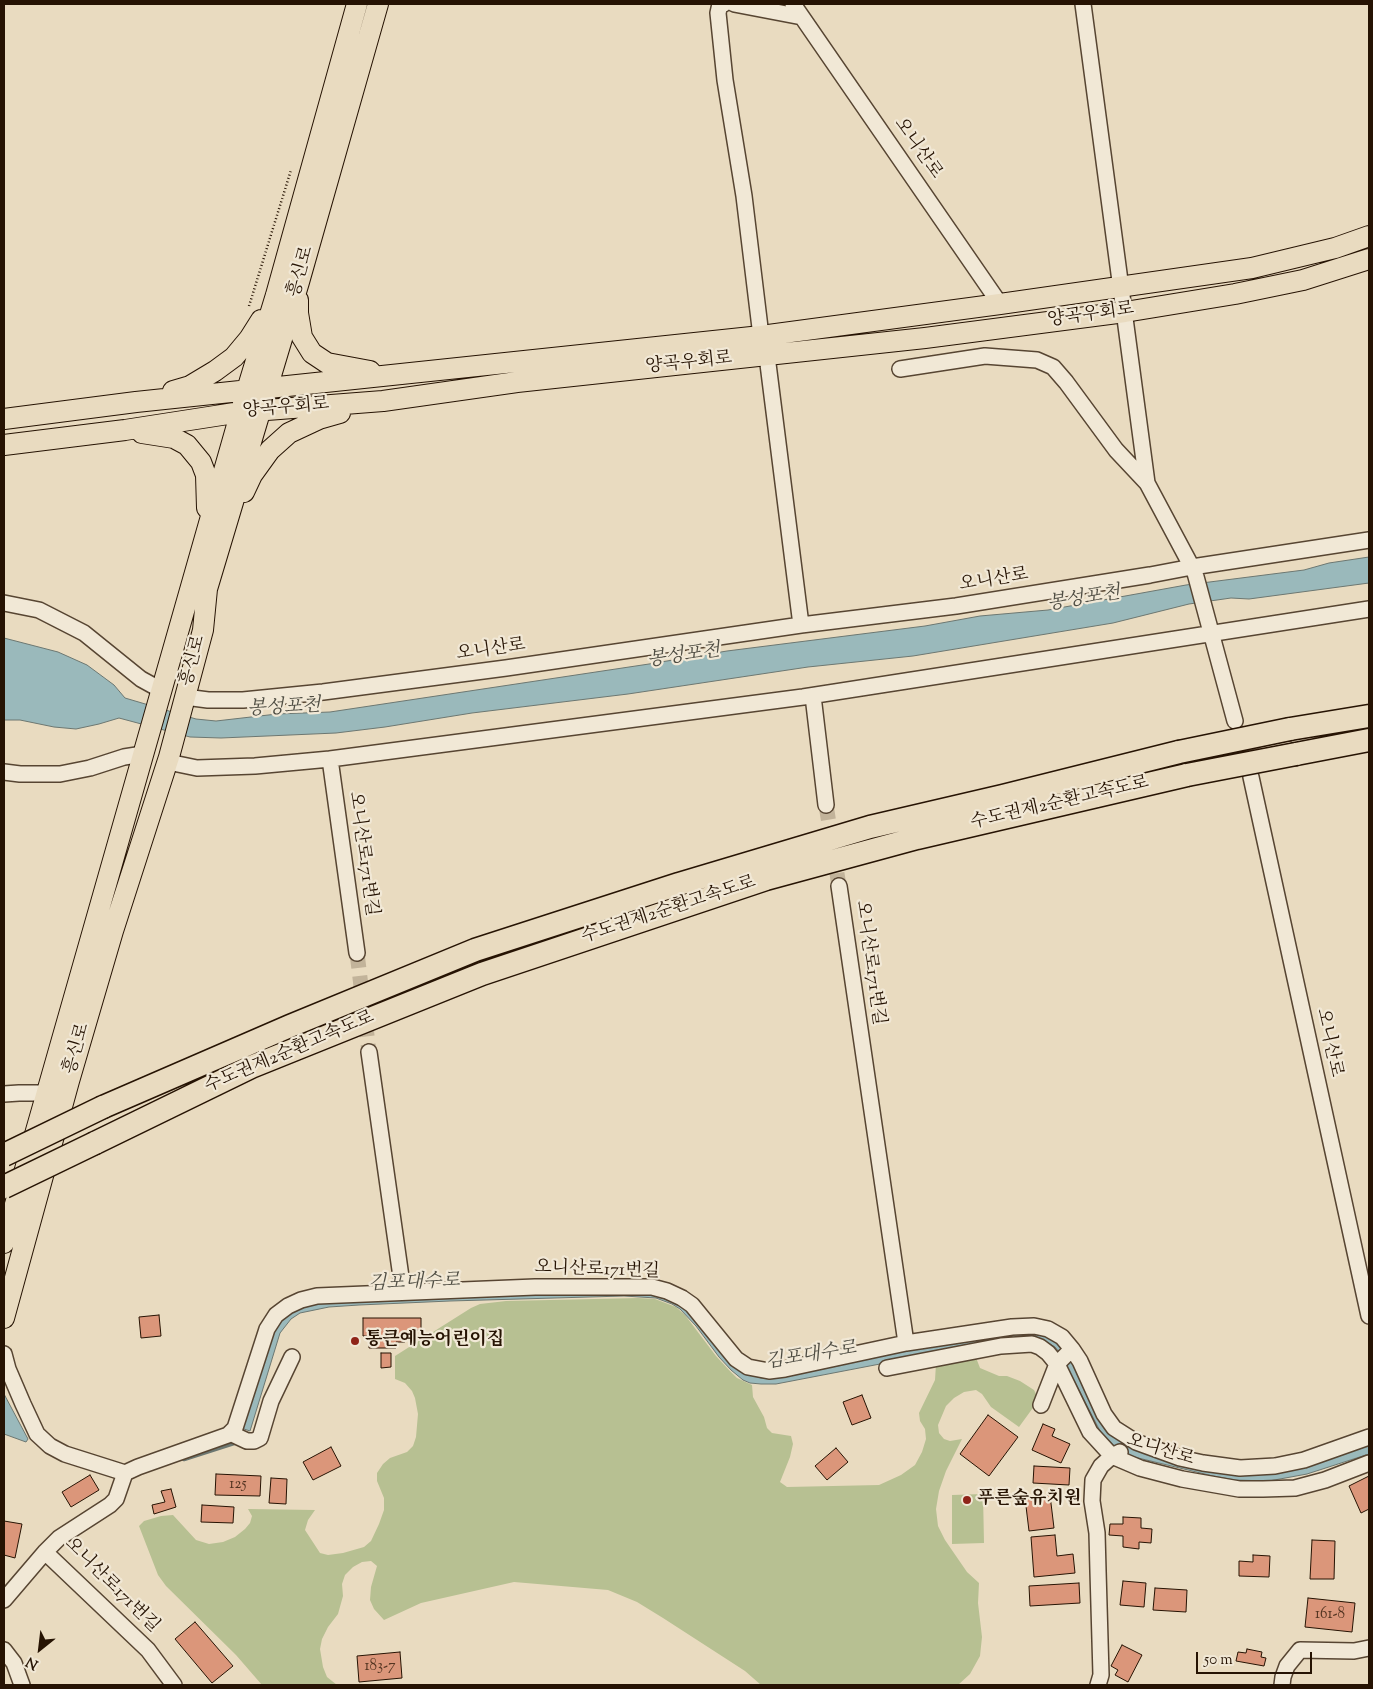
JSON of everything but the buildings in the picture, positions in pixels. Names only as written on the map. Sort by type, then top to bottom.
[{"type":"highway","name":"수도권제2순환고속도로","points":[[4,1155],[103,1107],[290,1026],[475,950],[679,884],[870,826],[1003,796],[1179,752],[1290,729],[1369,716]]},
{"type":"highway","name":"수도권제2순환고속도로","points":[[4,1187],[251,1067],[482,974],[775,877],[917,838],[1187,775],[1369,740]]},
{"type":"main road","name":"흥신로","points":[[257,389],[276,295],[357,4]]},
{"type":"main road","name":"흥신로","points":[[4,1243],[160,694],[215,531],[257,389],[299,282],[378,4]]},
{"type":"main road","name":"양곡우회로","points":[[4,419],[136,402],[761,336],[1000,304],[1252,268],[1334,248],[1369,236]]},
{"type":"main road","name":"양곡우회로","points":[[4,445],[250,412],[383,401],[517,382],[926,338],[1125,312],[1235,294],[1303,280],[1369,259]]},
{"type":"main road","points":[[299,282],[299,321],[302,337],[312,353],[327,363],[404,375]]},
{"type":"main road","points":[[136,402],[190,386],[222,366],[249,339],[276,295]]},
{"type":"main road","points":[[215,531],[270,450],[289,433],[319,419],[383,401]]},
{"type":"main road","points":[[125,430],[174,438],[187,445],[201,462],[206,476],[215,531]]},
{"type":"main road","name":"흥신로","points":[[4,1318],[77,1053],[124,896],[169,759],[203,630],[215,531]]},
{"type":"street","points":[[724,4],[720,4],[718,13],[725,80],[744,196],[761,336]]},
{"type":"street","points":[[734,4],[802,17]]},
{"type":"street","name":"오니산로","points":[[793,4],[1000,304]]},
{"type":"street","name":"양곡우회로","points":[[1083,4],[1122,286]]},
{"type":"street","points":[[1122,286],[1148,483]]},
{"type":"street","points":[[767,356],[801,625]]},
{"type":"street","points":[[900,369],[985,356],[1037,360],[1052,367],[1066,382],[1116,450],[1148,483],[1194,570],[1235,721]]},
{"type":"street","name":"오니산로","points":[[184,700],[243,700],[323,692],[516,666],[801,625],[965,605],[1150,575],[1194,570],[1369,540]]},
{"type":"street","name":"흥신로","points":[[4,603],[39,610],[84,633],[160,694]]},
{"type":"street","points":[[169,759],[197,768],[255,766],[330,759],[813,696],[1211,631],[1369,609]]},
{"type":"street","points":[[813,696],[826,805]]},
{"type":"street","points":[[4,772],[60,774],[90,768],[144,751]]},
{"type":"street","name":"오니산로171번길","points":[[330,759],[357,954]]},
{"type":"street","name":"오니산로","points":[[1251,777],[1369,1316]]},
{"type":"street","name":"오니산로171번길","points":[[839,886],[906,1343]]},
{"type":"street","points":[[370,1052],[402,1291]]},
{"type":"street","points":[[4,1094],[46,1094]]},
{"type":"street","name":"오니산로171번길","points":[[230,1433],[235,1428],[267,1329],[276,1315],[288,1306],[301,1300],[317,1296],[402,1291],[535,1287],[652,1287],[667,1291],[692,1305],[736,1359],[748,1367],[759,1370],[785,1369],[906,1343],[1012,1327],[1034,1326],[1048,1329],[1062,1338],[1072,1349],[1080,1361],[1104,1414],[1114,1428],[1134,1443],[1203,1464],[1240,1468],[1274,1466],[1304,1460],[1369,1437]]},
{"type":"street","points":[[887,1368],[1001,1346],[1032,1344],[1048,1353],[1057,1364],[1085,1423],[1098,1441],[1115,1455],[1134,1443]]},
{"type":"street","points":[[1041,1405],[1057,1364],[1072,1349]]},
{"type":"street","points":[[4,1354],[23,1404],[37,1434],[50,1446],[65,1454],[125,1473],[230,1433],[246,1441],[254,1441],[260,1438],[271,1401],[292,1357]]},
{"type":"street","name":"오니산로","points":[[1098,1685],[1101,1675],[1099,1590],[1097,1533],[1092,1501],[1093,1480],[1101,1466],[1115,1455],[1140,1468],[1182,1479],[1239,1488],[1263,1489],[1295,1488],[1325,1480],[1369,1463]]},
{"type":"street","name":"오니산로171번길","points":[[125,1473],[116,1499],[110,1506],[59,1538],[45,1552],[148,1650],[174,1685]]},
{"type":"street","points":[[4,1600],[45,1552]]},
{"type":"street","points":[[1282,1685],[1287,1666],[1300,1650],[1354,1651],[1369,1648]]},
{"type":"street","points":[[4,1650],[14,1664],[22,1685]]},
{"type":"path","points":[[248,311],[292,168]]},
{"type":"green space","points":[[655,1299],[676,1307],[685,1315],[728,1369],[737,1378],[752,1385],[753,1397],[764,1417],[767,1428],[772,1433],[791,1436],[793,1444],[790,1457],[780,1482],[787,1487],[879,1485],[901,1475],[915,1465],[926,1439],[925,1429],[920,1421],[919,1413],[935,1380],[936,1364],[975,1355],[980,1368],[999,1376],[1007,1376],[1020,1381],[1034,1390],[1037,1396],[1035,1405],[1019,1427],[991,1407],[982,1394],[976,1390],[964,1392],[954,1398],[946,1406],[938,1425],[939,1433],[944,1439],[950,1441],[962,1439],[946,1471],[939,1491],[936,1509],[938,1526],[945,1540],[967,1572],[979,1583],[978,1603],[982,1637],[980,1656],[970,1674],[958,1685],[761,1685],[745,1671],[663,1618],[637,1602],[608,1590],[514,1582],[421,1603],[384,1620],[374,1609],[370,1600],[371,1587],[377,1566],[371,1561],[362,1562],[345,1575],[342,1584],[343,1596],[338,1614],[322,1639],[320,1649],[323,1667],[327,1677],[337,1685],[262,1685],[236,1655],[166,1586],[158,1575],[139,1526],[144,1521],[161,1516],[173,1515],[196,1540],[209,1544],[223,1542],[235,1537],[245,1529],[250,1523],[252,1516],[248,1509],[315,1510],[308,1520],[305,1530],[320,1553],[328,1555],[343,1553],[364,1547],[371,1541],[384,1510],[384,1498],[377,1481],[377,1473],[390,1458],[407,1452],[413,1446],[416,1437],[418,1414],[415,1398],[405,1383],[395,1379],[395,1356],[480,1304],[506,1301]]},
{"type":"green space","points":[[983,1494],[984,1543],[952,1544],[952,1495]]},
{"type":"water","points":[[1369,557],[1369,583],[1249,599],[1231,598],[1189,604],[1113,623],[913,656],[808,667],[628,694],[472,713],[336,733],[221,738],[190,737],[119,718],[76,729],[54,727],[20,720],[4,720],[4,638],[58,652],[87,665],[114,685],[125,698],[196,719],[216,721],[277,714],[330,712],[727,651],[925,626],[980,616],[1048,610],[1186,585],[1304,570],[1329,563]]},
{"type":"water","points":[[630,1289],[678,1300],[745,1373],[761,1378],[780,1376],[907,1350],[1038,1330],[1064,1345],[1098,1411],[1189,1464],[1325,1460],[1369,1445],[1369,1454],[1307,1474],[1269,1481],[1235,1480],[1134,1457],[1116,1448],[1100,1431],[1060,1353],[1055,1347],[1035,1337],[932,1354],[776,1384],[750,1383],[731,1370],[680,1309],[656,1298],[624,1296],[359,1305],[329,1307],[300,1313],[291,1319],[280,1333],[250,1431],[241,1428],[273,1328],[300,1304]]},
{"type":"water","points":[[4,1394],[28,1439],[26,1442],[4,1434]]},
{"type":"waterway","name":"김포대수로","points":[[184,1459],[237,1442]]},
{"type":"tunnel","points":[[826,805],[839,886]]},
{"type":"tunnel","points":[[357,953],[369,1052]]},
{"type":"place","name":"통큰예능어린이집","points":[[355,1341]]},
{"type":"place","name":"푸른숲유치원","points":[[967,1500]]},
{"type":"water label","name":"봉성포천","points":[[1084,600]]},
{"type":"water label","name":"봉성포천","points":[[684,657]]},
{"type":"water label","name":"봉성포천","points":[[284,709]]}]
